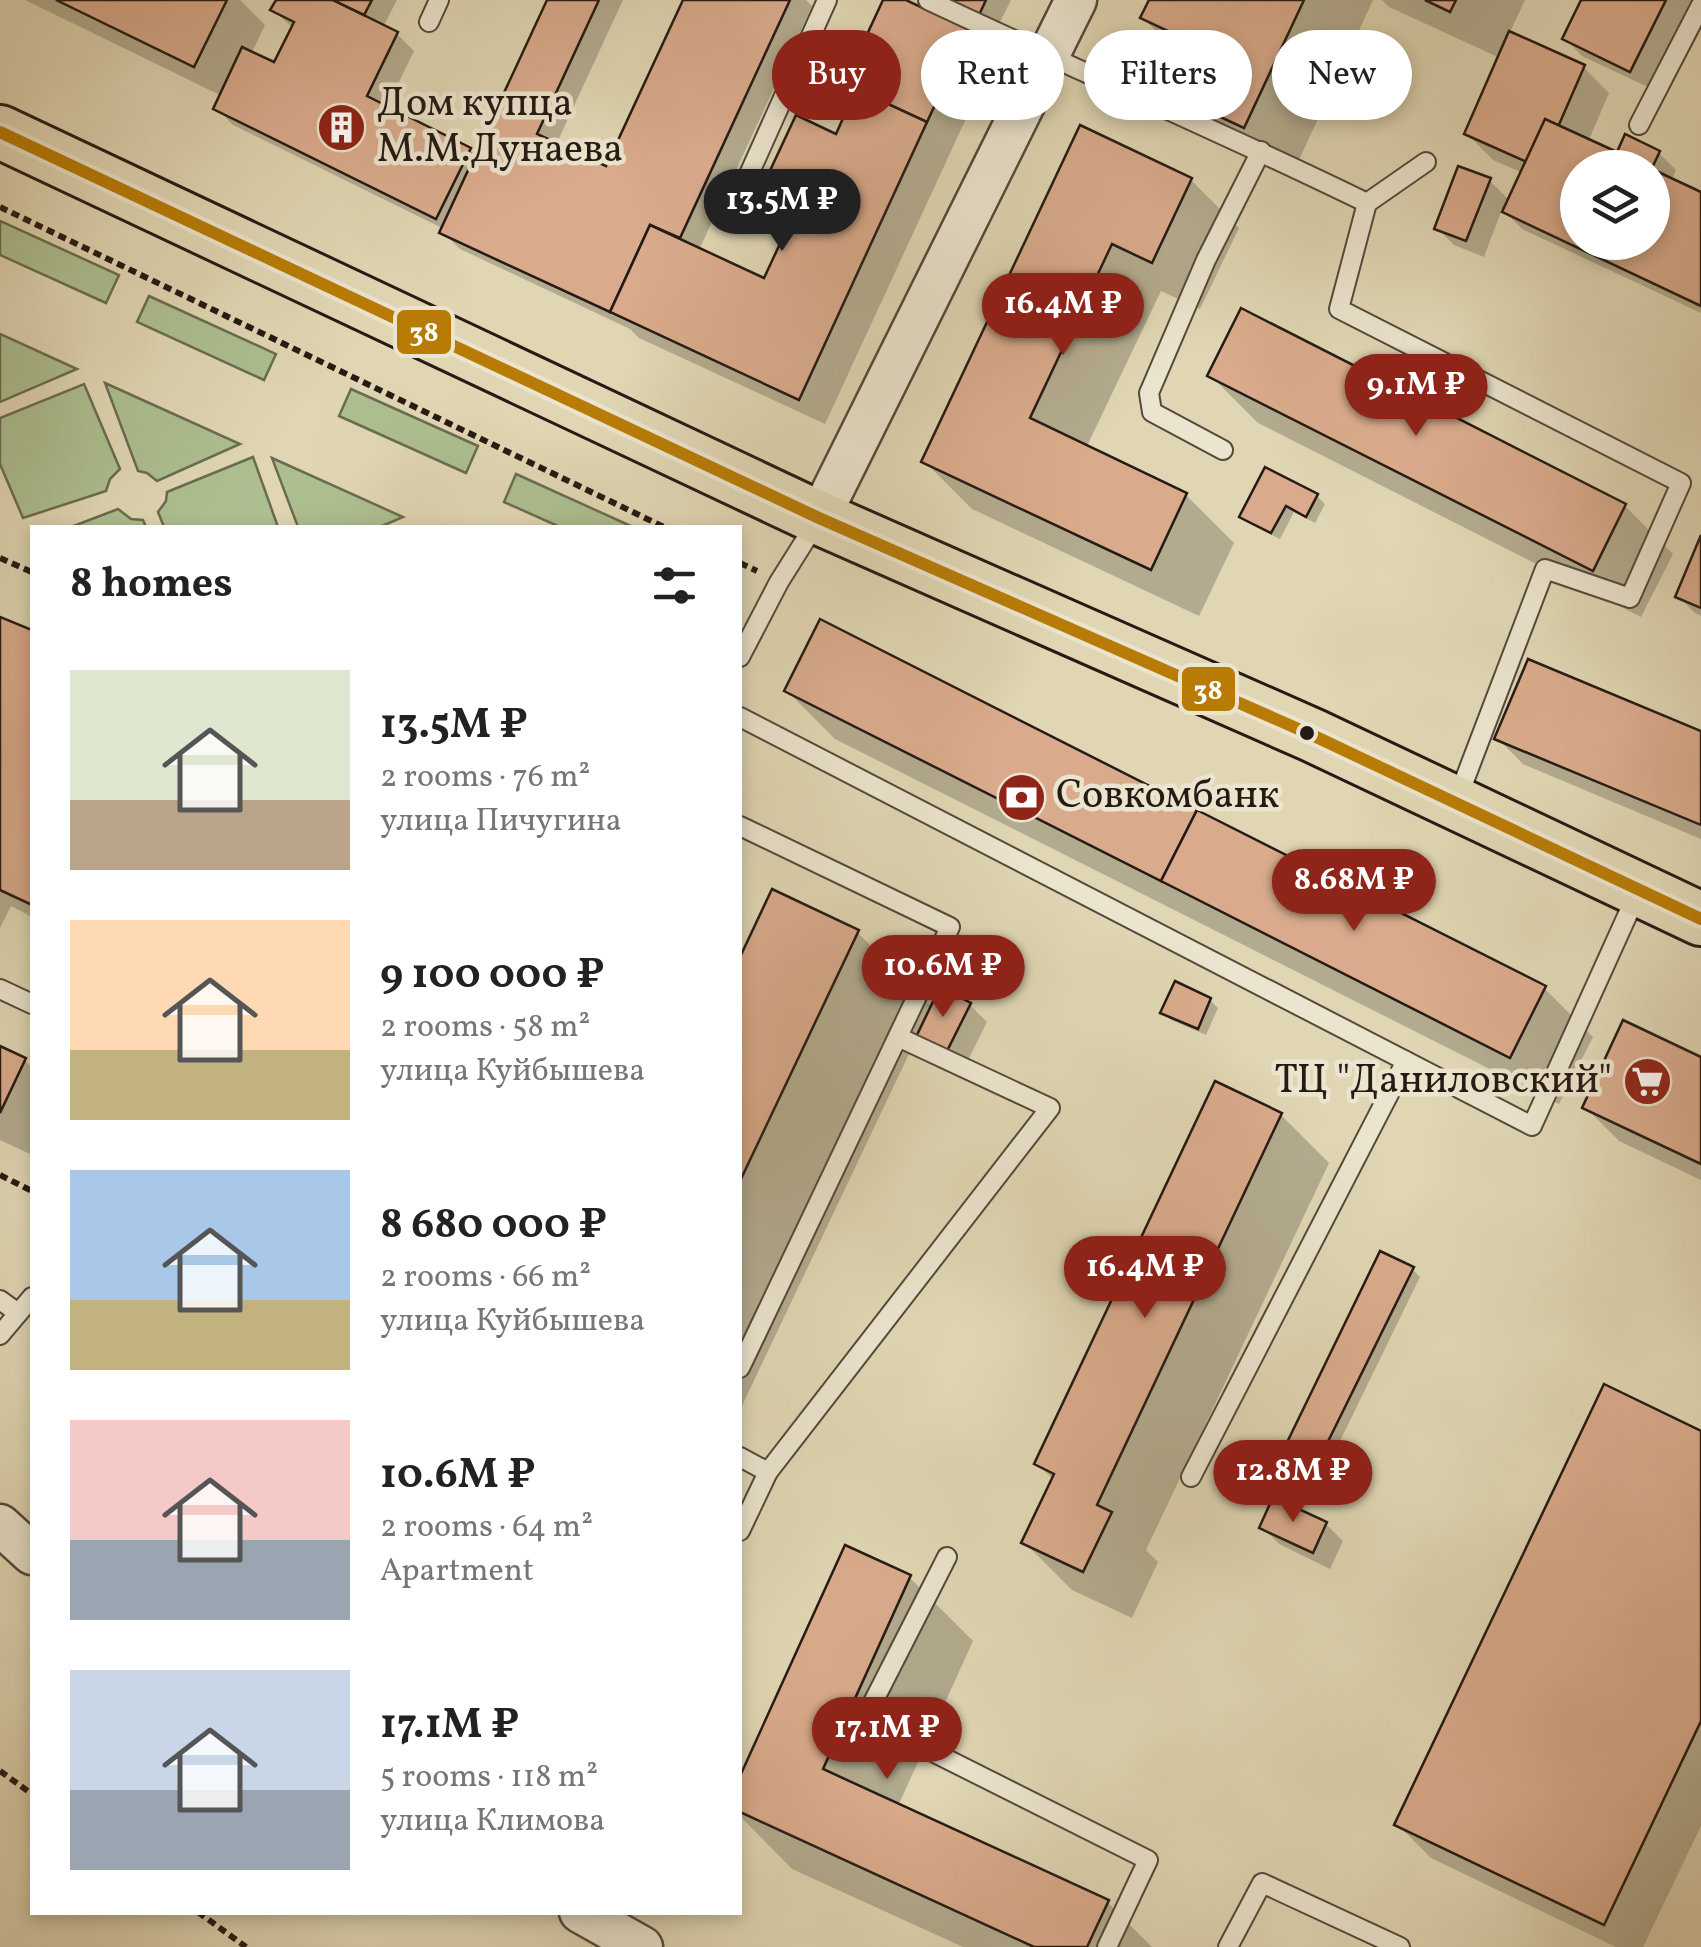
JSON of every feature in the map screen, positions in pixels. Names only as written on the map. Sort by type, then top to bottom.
[{"type":"main road","points":[[0,132],[819,518],[1312,735],[1701,919]]},
{"type":"street","points":[[1061,30],[1076,0]]},
{"type":"street","points":[[819,518],[1016,120]]},
{"type":"street","points":[[0,1525],[30,1552]]},
{"type":"street","points":[[585,1915],[642,1947]]},
{"type":"lane","points":[[429,22],[438,0]]},
{"type":"lane","points":[[741,192],[827,0]]},
{"type":"lane","points":[[928,0],[992,30]]},
{"type":"lane","points":[[1639,125],[1701,5]]},
{"type":"lane","points":[[1064,63],[1367,204]]},
{"type":"lane","points":[[1223,450],[1152,412],[1149,392],[1206,260],[1261,152]]},
{"type":"lane","points":[[1426,162],[1367,204],[1338,308],[1681,483],[1630,598],[1545,569],[1456,802]]},
{"type":"lane","points":[[742,654],[779,582],[819,518]]},
{"type":"lane","points":[[742,718],[1532,1126],[1639,890]]},
{"type":"lane","points":[[742,827],[950,926],[742,1364]]},
{"type":"lane","points":[[0,989],[30,1003]]},
{"type":"lane","points":[[742,1526],[768,1472],[1050,1108],[898,1037]]},
{"type":"lane","points":[[1191,1477],[1406,1062]]},
{"type":"lane","points":[[0,1334],[30,1299]]},
{"type":"lane","points":[[0,1300],[18,1314]]},
{"type":"lane","points":[[742,1458],[768,1472]]},
{"type":"lane","points":[[946,1557],[865,1718],[1148,1860],[1107,1947]]},
{"type":"lane","points":[[1228,1947],[1262,1883],[1400,1947]]},
{"type":"path","points":[[0,207],[660,525]]},
{"type":"path","points":[[0,558],[30,571]]},
{"type":"path","points":[[0,1175],[30,1189]]},
{"type":"path","points":[[0,1770],[30,1792]]},
{"type":"path","points":[[202,1915],[246,1947]]},
{"type":"green space","points":[[0,221],[119,275],[106,303],[0,255]]},
{"type":"green space","points":[[149,296],[276,354],[264,380],[137,322]]},
{"type":"green space","points":[[0,334],[77,369],[0,402]]},
{"type":"green space","points":[[105,383],[240,444],[157,481],[138,471]]},
{"type":"green space","points":[[84,384],[120,469],[110,479],[106,491],[23,518],[0,464],[0,418]]},
{"type":"green space","points":[[351,389],[478,446],[466,473],[339,416]]},
{"type":"green space","points":[[253,457],[277,525],[163,525],[158,512],[167,492]]},
{"type":"green space","points":[[272,458],[403,517],[385,525],[297,525]]},
{"type":"green space","points":[[516,474],[629,525],[556,525],[504,502]]},
{"type":"green space","points":[[118,509],[131,519],[143,520],[145,525],[76,525]]},
{"type":"building","points":[[56,0],[227,0],[194,67]]},
{"type":"building","name":"Дом купца М.М.Дунаева","points":[[276,0],[333,0],[398,32],[367,96],[471,148],[436,219],[213,109],[242,47],[274,62],[294,22],[270,10]]},
{"type":"building","points":[[333,0],[372,0],[364,15]]},
{"type":"building","points":[[547,0],[599,0],[537,134],[606,166],[683,0],[790,0],[776,30],[772,30],[772,39],[680,238],[650,225],[610,312],[439,233]]},
{"type":"building","points":[[883,0],[906,0],[970,30],[921,30],[921,119],[901,110],[901,30],[869,30]]},
{"type":"building","points":[[947,0],[986,0],[979,15]]},
{"type":"building","points":[[1149,0],[1304,0],[1290,30],[1272,30],[1272,68],[1252,111],[1252,30],[1166,30],[1140,18]]},
{"type":"building","points":[[1425,0],[1456,0],[1450,12]]},
{"type":"building","points":[[1581,0],[1666,0],[1630,72],[1562,39]]},
{"type":"building","points":[[1509,31],[1585,65],[1540,168],[1464,134]]},
{"type":"building","points":[[901,110],[927,122],[799,400],[610,312],[650,225],[764,278],[804,192],[768,175],[794,120],[807,120],[836,134],[842,120],[901,120]]},
{"type":"building","points":[[1545,119],[1613,150],[1560,150],[1560,239],[1502,212]]},
{"type":"building","points":[[1227,120],[1248,120],[1244,128]]},
{"type":"building","points":[[1080,125],[1192,178],[1152,263],[1112,244],[1030,418],[1187,493],[1151,570],[921,462]]},
{"type":"building","points":[[1625,134],[1658,150],[1618,150]]},
{"type":"building","points":[[1458,166],[1491,178],[1466,241],[1434,229]]},
{"type":"building","points":[[1670,177],[1701,192],[1701,306],[1604,260],[1670,260]]},
{"type":"building","points":[[1241,308],[1626,504],[1593,571],[1207,376]]},
{"type":"building","points":[[1265,467],[1318,494],[1306,517],[1286,506],[1271,533],[1239,517]]},
{"type":"building","points":[[1701,535],[1701,608],[1675,597]]},
{"type":"building","points":[[0,617],[30,629],[30,904],[0,890]]},
{"type":"building","points":[[820,619],[1197,810],[1161,881],[784,691]]},
{"type":"building","points":[[1528,659],[1701,731],[1701,825],[1494,739]]},
{"type":"building","points":[[1197,810],[1546,986],[1510,1058],[1161,881]]},
{"type":"building","points":[[772,889],[859,930],[742,1177],[742,953]]},
{"type":"building","points":[[1175,981],[1211,998],[1198,1029],[1160,1013]]},
{"type":"building","points":[[940,987],[971,1003],[946,1053],[916,1037]]},
{"type":"building","name":"ТЦ \"Даниловский\"","points":[[1623,1020],[1701,1057],[1701,1164],[1582,1108]]},
{"type":"building","points":[[0,1046],[26,1058],[0,1113]]},
{"type":"building","points":[[1215,1081],[1282,1113],[1097,1505],[1112,1512],[1083,1572],[1021,1543],[1054,1474],[1034,1464]]},
{"type":"building","points":[[1380,1251],[1414,1267],[1310,1478],[1278,1461]]},
{"type":"building","points":[[1604,1384],[1701,1431],[1701,1721],[1604,1925],[1394,1825]]},
{"type":"building","points":[[1273,1497],[1327,1522],[1313,1553],[1259,1528]]},
{"type":"building","points":[[845,1545],[911,1575],[823,1769],[1109,1900],[1087,1947],[1034,1947],[742,1813],[742,1772]]},
{"type":"transit line","name":"38","points":[[0,132],[819,518],[1312,735],[1701,919]]},
{"type":"place","name":"Дом купца М.М.Дунаева","points":[[342,128]]},
{"type":"place","name":"Совкомбанк","points":[[1021,797]]},
{"type":"place","name":"ТЦ \"Даниловский\"","points":[[1647,1082]]}]
